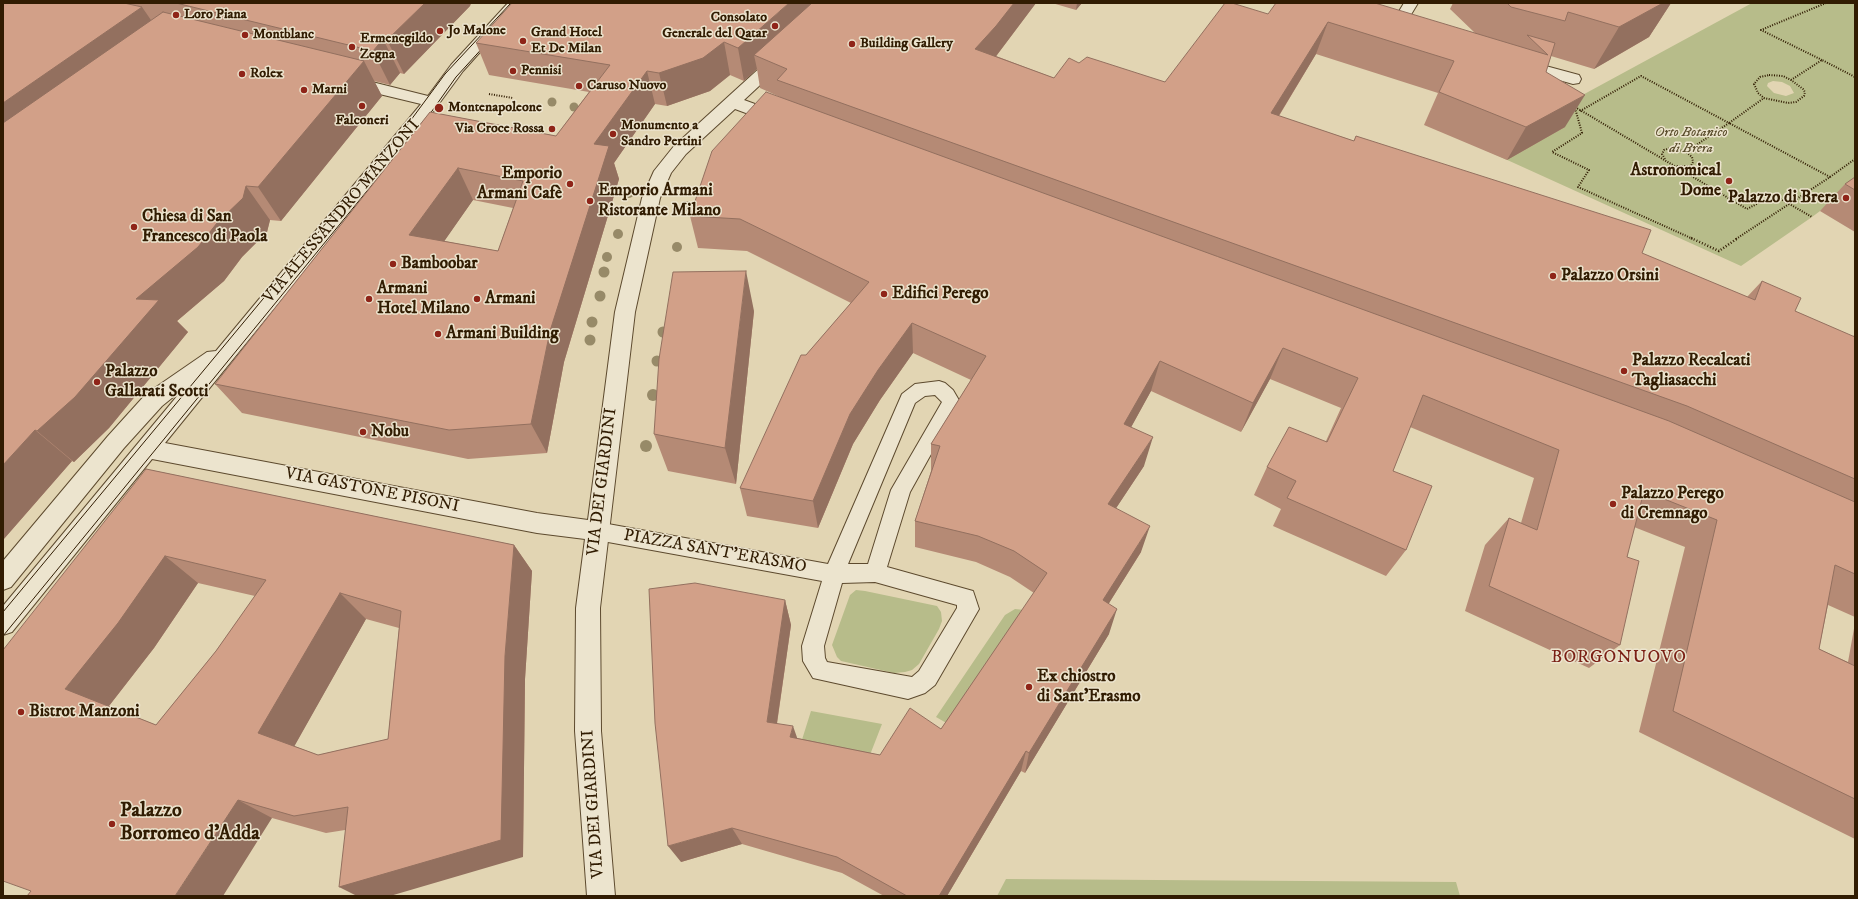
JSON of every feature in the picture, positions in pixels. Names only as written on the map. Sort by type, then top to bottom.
[{"type":"street","name":"VIA ALESSANDRO MANZONI","points":[[3,624],[432,102],[457,68],[516,3]]},
{"type":"street","name":"VIA DEI GIARDINI","points":[[601,896],[588,731],[588,608],[625,312],[652,198],[663,171],[680,150],[794,45]]},
{"type":"street","points":[[1499,58],[1573,79]]},
{"type":"street","points":[[331,77],[432,102]]},
{"type":"street","points":[[733,102],[796,125]]},
{"type":"street","name":"VIA ALESSANDRO MANZONI","points":[[3,579],[116,442],[154,400],[184,377],[230,348]]},
{"type":"street","name":"VIA GASTONE PISONI","points":[[148,449],[537,523],[597,531]]},
{"type":"lane","points":[[1396,28],[1411,3]]},
{"type":"lane","name":"PIAZZA SANT'ERASMO","points":[[597,531],[657,540],[834,574],[875,573],[966,598],[968,609],[927,678],[917,686],[908,688],[821,671],[814,661],[813,646],[834,574],[908,399],[921,389],[940,388],[947,395],[950,402],[901,490],[875,573]]},
{"type":"path","points":[[1826,3],[1762,30],[1855,77]]},
{"type":"path","points":[[1792,80],[1822,60]]},
{"type":"path","points":[[1775,75],[1792,80],[1805,92],[1801,99],[1796,102],[1781,103],[1764,98],[1758,93],[1754,84],[1760,77],[1775,75]]},
{"type":"path","points":[[1580,110],[1641,76],[1830,177]]},
{"type":"path","points":[[489,94],[513,98]]},
{"type":"path","points":[[1686,152],[1764,98]]},
{"type":"path","points":[[1578,104],[1572,105],[1575,108],[1582,134],[1552,152],[1589,170],[1578,187],[1719,251],[1855,159]]},
{"type":"path","points":[[1575,108],[1746,209],[1774,195],[1812,217]]},
{"type":"path","points":[[1670,148],[1686,152],[1692,157],[1693,162],[1691,166],[1685,167],[1669,163],[1664,159],[1662,154],[1664,150],[1670,148]]},
{"type":"green space","name":"Orto Botanico di Brera","points":[[1752,3],[1855,3],[1855,185],[1741,266],[1483,149]],"holes":[[[1773,81],[1782,82],[1790,86],[1794,93],[1786,96],[1774,93],[1767,86],[1768,83]]]},
{"type":"green space","points":[[856,590],[937,606],[941,612],[942,621],[939,629],[919,664],[912,670],[894,673],[841,661],[837,657],[832,645],[850,595]]},
{"type":"green space","points":[[1015,609],[1034,611],[955,728],[936,717],[1005,615]]},
{"type":"green space","points":[[811,711],[882,724],[868,760],[800,746]]},
{"type":"green space","points":[[1006,879],[1456,882],[1460,896],[997,896]]},
{"type":"building","points":[[3,3],[124,3],[142,7],[3,103]]},
{"type":"building","points":[[176,3],[425,3],[387,40],[383,39],[373,51]]},
{"type":"building","points":[[512,3],[789,3],[738,48],[724,42],[703,58],[659,73],[647,71],[594,144],[609,146],[550,331],[531,424],[449,430],[215,384],[430,112],[556,136],[610,65],[476,43]],"holes":[[[458,168],[523,181],[498,251],[409,235]]]},
{"type":"building","points":[[812,3],[1014,3],[975,49],[1054,78],[1069,58],[1079,63],[1087,57],[1165,82],[1225,3],[1232,3],[1268,14],[1276,3],[1375,3],[1548,55],[1527,35],[1555,43],[1546,72],[1585,95],[1526,127],[1439,92],[1454,61],[1328,22],[1271,113],[1354,141],[1356,136],[1651,230],[1642,253],[1755,300],[1762,281],[1801,298],[1795,311],[1855,337],[1855,479],[1687,406],[777,80],[787,69],[754,55]]},
{"type":"building","points":[[1507,3],[1663,3],[1619,27],[1568,12],[1565,21],[1511,7]]},
{"type":"building","points":[[163,12],[364,61],[258,187],[246,186],[243,198],[217,223],[198,247],[136,299],[159,300],[75,397],[37,431],[35,430],[3,465],[3,123]]},
{"type":"building","points":[[766,92],[1669,421],[1855,502],[1855,574],[1835,565],[1819,649],[1855,666],[1855,799],[1673,711],[1717,520],[1644,491],[1627,557],[1639,561],[1620,645],[1489,586],[1509,518],[1537,530],[1559,450],[1423,395],[1393,471],[1432,486],[1406,550],[1287,498],[1296,481],[1267,467],[1289,427],[1327,442],[1358,378],[1283,348],[1253,403],[1160,361],[1124,424],[1153,437],[1108,504],[1150,526],[1103,600],[1117,609],[1029,753],[1026,751],[939,896],[907,896],[837,857],[732,828],[668,846],[655,723],[649,589],[695,583],[785,600],[767,722],[793,726],[790,737],[880,755],[910,708],[941,729],[1047,573],[1014,551],[978,536],[915,521],[940,446],[931,444],[986,356],[912,323],[878,370],[850,414],[813,501],[740,488],[801,355],[806,355],[869,282],[740,219],[690,216],[712,151]]},
{"type":"building","points":[[1855,177],[1855,190],[1845,184]]},
{"type":"building","points":[[746,271],[725,448],[654,434],[659,359],[673,272]]},
{"type":"building","points":[[146,469],[514,545],[505,656],[501,840],[339,887],[348,807],[294,816],[238,800],[175,896],[27,896],[31,891],[3,881],[3,650]],"holes":[[[165,556],[266,580],[216,651],[156,725],[65,689],[118,623]],[[340,593],[401,611],[388,739],[318,755],[258,733]]]},
{"type":"tram line","points":[[3,612],[405,128],[445,74],[511,3]]},
{"type":"tram line","points":[[425,121],[456,77],[487,43]]},
{"type":"tram line","points":[[3,636],[403,147]]},
{"type":"place","name":"Loro Piana","points":[[176,15]]},
{"type":"place","name":"Consolato Generale del Qatar","points":[[775,26]]},
{"type":"place","name":"Jo Malone","points":[[440,31]]},
{"type":"place","name":"Montblanc","points":[[245,35]]},
{"type":"place","name":"Grand Hotel Et De Milan","points":[[523,41]]},
{"type":"place","name":"Building Gallery","points":[[852,44]]},
{"type":"place","name":"Ermenegildo Zegna","points":[[352,47]]},
{"type":"place","name":"Pennisi","points":[[513,71]]},
{"type":"place","name":"Rolex","points":[[242,74]]},
{"type":"place","name":"Caruso Nuovo","points":[[579,86]]},
{"type":"place","name":"Marni","points":[[304,90]]},
{"type":"place","name":"Falconeri","points":[[362,106]]},
{"type":"place","name":"Montenapoleone","points":[[439,108]]},
{"type":"place","name":"Via Croce Rossa","points":[[552,129]]},
{"type":"place","name":"Monumento a Sandro Pertini","points":[[613,134]]},
{"type":"place","name":"Astronomical Dome","points":[[1729,181]]},
{"type":"place","name":"Emporio Armani Cafè","points":[[570,184]]},
{"type":"place","name":"Palazzo di Brera","points":[[1846,198]]},
{"type":"place","name":"Emporio Armani Ristorante Milano","points":[[590,201]]},
{"type":"place","name":"Chiesa di San Francesco di Paola","points":[[134,227]]},
{"type":"place","name":"Bamboobar","points":[[393,264]]},
{"type":"place","name":"Palazzo Orsini","points":[[1553,276]]},
{"type":"place","name":"Edifici Perego","points":[[884,294]]},
{"type":"place","name":"Armani Hotel Milano","points":[[369,299]]},
{"type":"place","name":"Armani","points":[[477,299]]},
{"type":"place","name":"Armani Building","points":[[438,334]]},
{"type":"place","name":"Palazzo Recalcati Tagliasacchi","points":[[1624,371]]},
{"type":"place","name":"Palazzo Gallarati Scotti","points":[[97,382]]},
{"type":"place","name":"Nobu","points":[[363,432]]},
{"type":"place","name":"Palazzo Perego di Cremnago","points":[[1613,504]]},
{"type":"place","name":"Ex chiostro di Sant’Erasmo","points":[[1029,687]]},
{"type":"place","name":"Bistrot Manzoni","points":[[21,712]]},
{"type":"place","name":"Palazzo Borromeo d'Adda","points":[[112,824]]},
{"type":"district","name":"BORGONUOVO","points":[[1619,658]]}]
